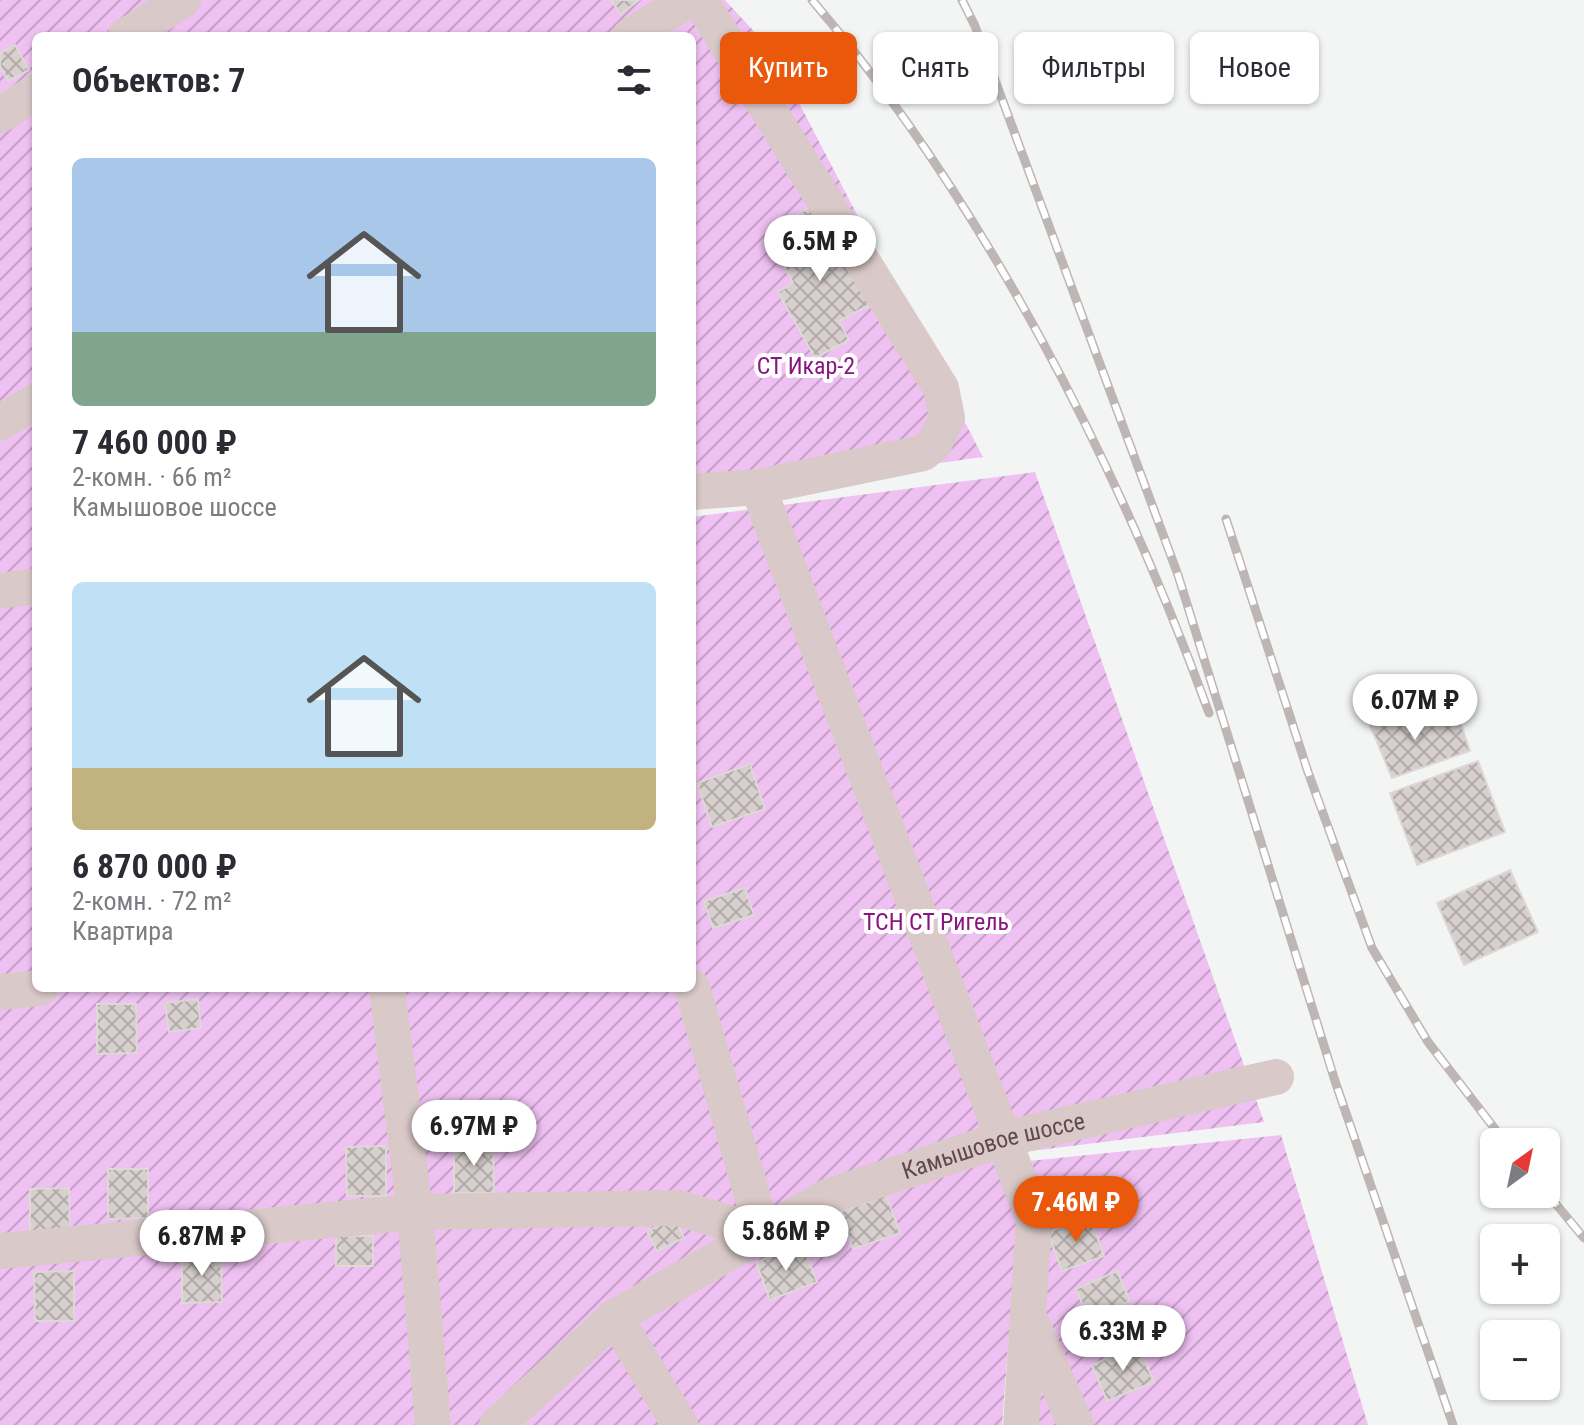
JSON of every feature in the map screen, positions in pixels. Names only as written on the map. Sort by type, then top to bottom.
[{"type":"street","points":[[132,32],[183,0]]},
{"type":"street","points":[[637,32],[689,0]]},
{"type":"street","points":[[696,492],[758,487],[923,453],[943,431],[947,403],[933,375],[700,0]]},
{"type":"street","points":[[0,115],[32,95]]},
{"type":"street","points":[[0,423],[32,403]]},
{"type":"street","points":[[758,487],[1034,1220],[1021,1425]]},
{"type":"street","points":[[0,591],[32,587]]},
{"type":"street","points":[[0,992],[32,989]]},
{"type":"street","points":[[388,992],[415,1212],[433,1425]]},
{"type":"street","points":[[693,992],[763,1233]]},
{"type":"street","name":"Камышовое шоссе","points":[[497,1425],[615,1317],[829,1196],[1003,1139],[1276,1077]]},
{"type":"street","points":[[0,1251],[415,1212],[678,1208],[763,1233]]},
{"type":"street","points":[[1027,1313],[1076,1425]]},
{"type":"street","points":[[615,1317],[680,1425]]},
{"type":"green space","name":"СТ Икар-2","points":[[0,0],[725,0],[754,32],[720,32],[720,104],[800,104],[983,457],[696,496],[696,32],[32,32],[32,589],[0,593]]},
{"type":"green space","name":"ТСН СТ Ригель","points":[[1035,472],[1264,1122],[1023,1152],[1002,1425],[0,1425],[0,608],[32,604],[32,992],[696,992],[696,516]]},
{"type":"green space","points":[[1281,1135],[1368,1425],[1011,1425],[1029,1161]]},
{"type":"building","points":[[611,0],[639,0],[621,14]]},
{"type":"building","points":[[15,45],[29,70],[8,81],[0,66],[0,53]]},
{"type":"building","points":[[818,203],[873,303],[839,321],[849,340],[815,358],[778,292],[793,283],[776,251],[803,236],[792,217]]},
{"type":"building","points":[[1398,709],[1423,727],[1460,721],[1470,751],[1392,778],[1366,716]]},
{"type":"building","points":[[1478,761],[1505,832],[1417,865],[1390,793]]},
{"type":"building","points":[[750,764],[765,809],[712,827],[697,783]]},
{"type":"building","points":[[1510,870],[1538,932],[1464,965],[1437,903]]},
{"type":"building","points":[[745,888],[754,915],[713,928],[704,901]]},
{"type":"building","points":[[198,999],[201,1028],[169,1032],[165,1003]]},
{"type":"building","points":[[97,1004],[136,1004],[137,1053],[97,1054]]},
{"type":"building","points":[[493,1143],[494,1193],[454,1193],[454,1144]]},
{"type":"building","points":[[386,1146],[386,1196],[347,1196],[346,1147]]},
{"type":"building","points":[[108,1169],[148,1169],[148,1218],[108,1219]]},
{"type":"building","points":[[69,1188],[70,1238],[30,1238],[30,1189]]},
{"type":"building","points":[[886,1195],[900,1233],[853,1249],[839,1212]]},
{"type":"building","points":[[1090,1217],[1104,1256],[1062,1271],[1048,1232]]},
{"type":"building","points":[[675,1218],[684,1238],[657,1251],[647,1231]]},
{"type":"building","points":[[336,1236],[373,1236],[373,1266],[336,1266]]},
{"type":"building","points":[[803,1246],[817,1282],[770,1300],[756,1262]]},
{"type":"building","points":[[221,1253],[222,1302],[182,1303],[182,1254]]},
{"type":"building","points":[[74,1271],[74,1321],[35,1321],[34,1272]]},
{"type":"building","points":[[1117,1271],[1130,1301],[1089,1319],[1076,1289]]},
{"type":"building","points":[[1138,1345],[1154,1382],[1107,1401],[1092,1365]]},
{"type":"railway","points":[[812,0],[934,161],[1041,339],[1133,526],[1209,713]]},
{"type":"railway","points":[[962,0],[975,26],[1178,575],[1335,1081],[1453,1425]]},
{"type":"railway","points":[[1226,519],[1308,772],[1372,948],[1428,1042],[1494,1128]]},
{"type":"railway","points":[[1559,1208],[1584,1238]]}]
